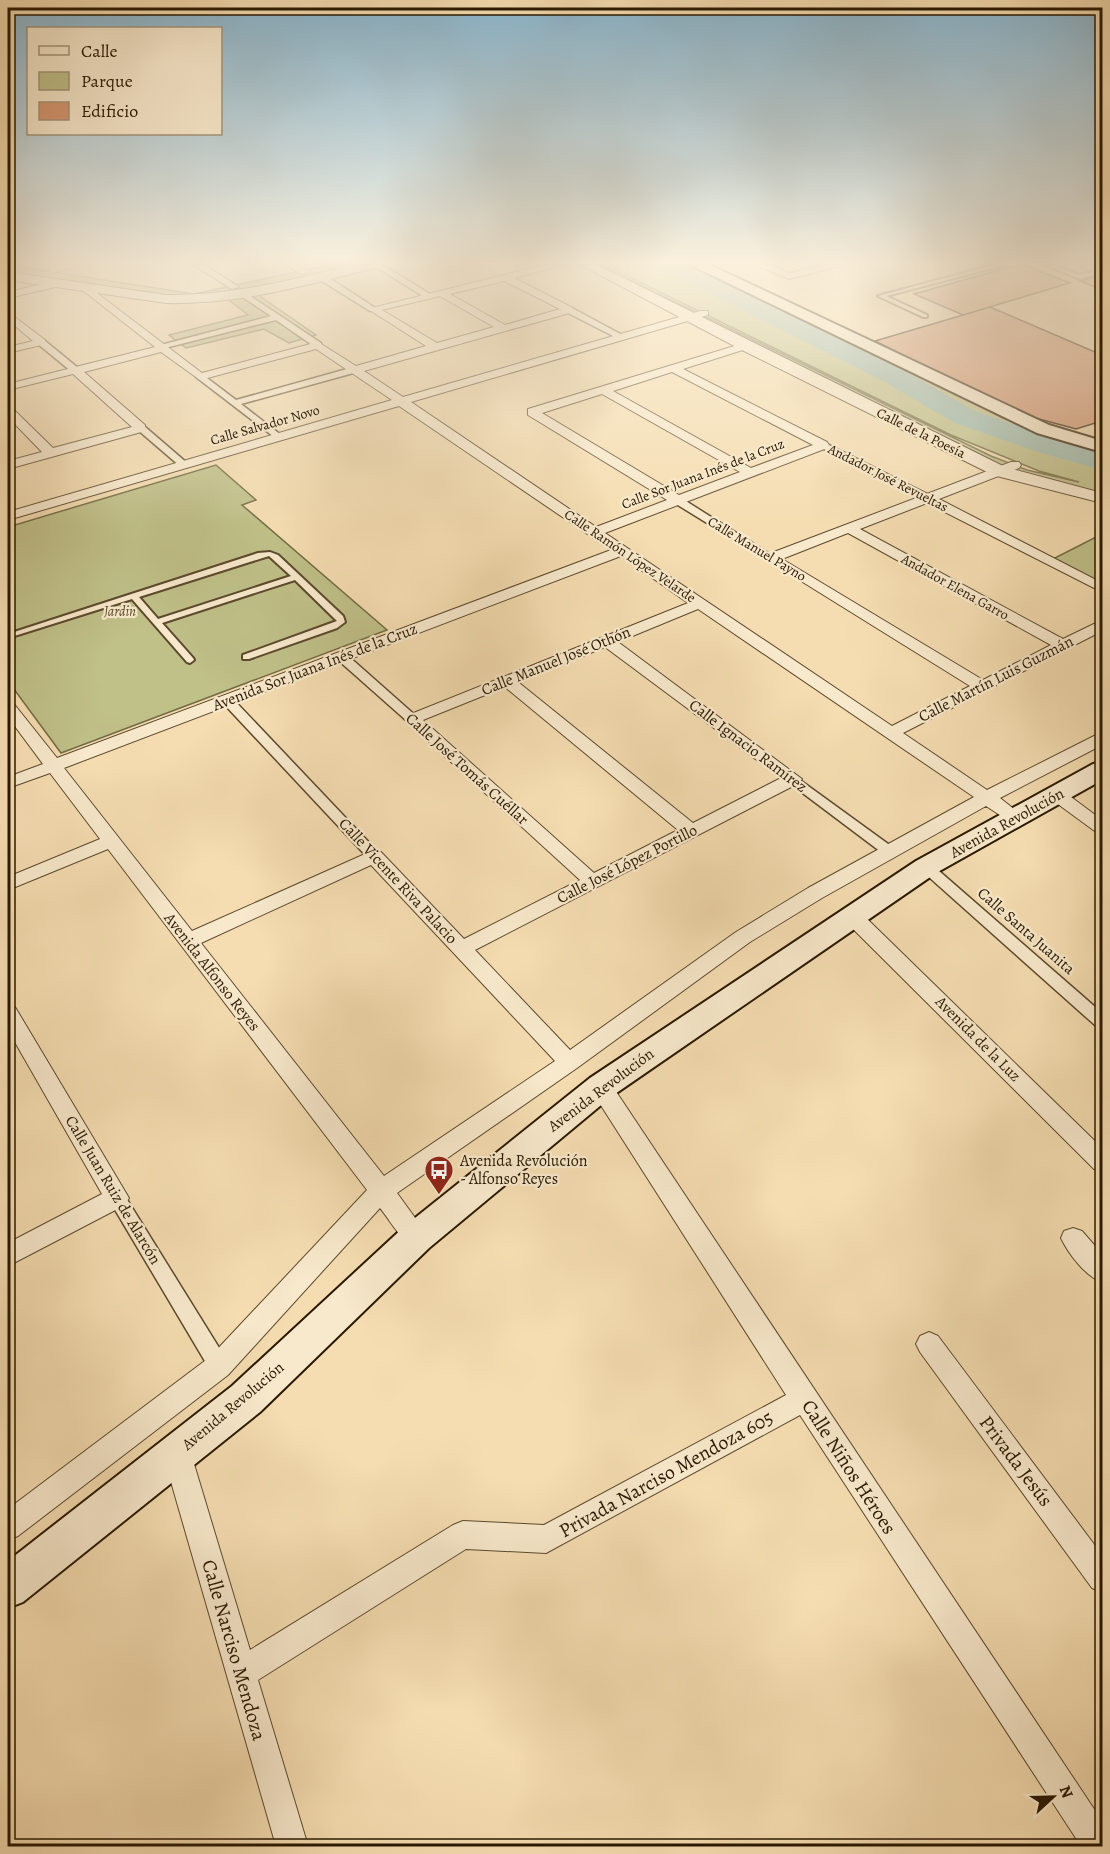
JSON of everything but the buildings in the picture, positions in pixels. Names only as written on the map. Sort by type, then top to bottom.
[{"type":"main road","points":[[880,352],[1032,424],[1102,447]]},
{"type":"main road","name":"Avenida Revolución","points":[[8,1587],[246,1400],[417,1237],[601,1087],[927,867],[1102,770]]},
{"type":"street","points":[[53,352],[184,465]]},
{"type":"street","points":[[8,387],[145,352]]},
{"type":"street","points":[[168,352],[278,437]]},
{"type":"street","points":[[200,376],[293,352]]},
{"type":"street","name":"Calle Ramón López Velarde","points":[[327,352],[1016,817]]},
{"type":"street","points":[[235,403],[419,352]]},
{"type":"street","name":"Calle Salvador Novo","points":[[8,516],[572,352]]},
{"type":"street","points":[[604,390],[727,352]]},
{"type":"street","name":"Calle de la Poesía","points":[[756,352],[999,471],[1102,498]]},
{"type":"street","name":"Calle de la Poesía","points":[[774,352],[1015,465],[1102,488]]},
{"type":"street","name":"Andador José Revueltas","points":[[673,368],[1102,588]]},
{"type":"street","points":[[604,390],[751,473]]},
{"type":"street","name":"Calle Manuel Payno","points":[[604,390],[532,412],[982,686]]},
{"type":"street","points":[[8,411],[51,453]]},
{"type":"street","points":[[8,465],[141,428]]},
{"type":"street","name":"Calle Sor Juana Inés de la Cruz","points":[[594,532],[823,445]]},
{"type":"street","points":[[771,558],[1015,465]]},
{"type":"street","name":"Andador Elena Garro","points":[[849,528],[1062,645]]},
{"type":"street","name":"Avenida Sor Juana Inés de la Cruz","points":[[8,783],[622,551]]},
{"type":"street","name":"Calle Manuel José Othón","points":[[412,719],[700,603]]},
{"type":"street","name":"Calle Martín Luis Guzmán","points":[[890,733],[1102,625]]},
{"type":"street","name":"Calle Ignacio Ramírez","points":[[607,641],[890,852]]},
{"type":"street","name":"Calle José Tomás Cuéllar","points":[[342,657],[592,882]]},
{"type":"street","points":[[507,681],[691,831]]},
{"type":"street","name":"Calle Vicente Riva Palacio","points":[[227,700],[569,1062]]},
{"type":"street","name":"Avenida Alfonso Reyes","points":[[8,707],[417,1237]]},
{"type":"street","name":"Avenida Revolución","points":[[8,1526],[219,1366],[381,1191],[569,1062],[743,937],[986,798],[1102,739]]},
{"type":"street","name":"Calle José López Portillo","points":[[461,949],[793,779]]},
{"type":"street","points":[[1057,795],[1102,828]]},
{"type":"street","points":[[8,884],[111,841]]},
{"type":"street","points":[[188,940],[374,856]]},
{"type":"street","name":"Calle Santa Juanita","points":[[927,867],[1102,1022]]},
{"type":"street","name":"Avenida de la Luz","points":[[853,917],[1102,1162]]},
{"type":"street","name":"Calle Juan Ruiz de Alarcón","points":[[8,1013],[219,1366]]},
{"type":"street","name":"Calle Niños Héroes","points":[[601,1087],[1100,1846]]},
{"type":"street","points":[[8,1255],[117,1198]]},
{"type":"street","points":[[1073,1238],[1102,1271]]},
{"type":"street","name":"Privada Jesús","points":[[928,1344],[1102,1578]]},
{"type":"street","name":"Privada Narciso Mendoza 605","points":[[241,1673],[463,1535],[546,1539],[804,1399]]},
{"type":"street","name":"Calle Narciso Mendoza","points":[[177,1454],[292,1846]]},
{"type":"lane","points":[[8,636],[270,554],[340,618],[341,622],[246,657]]},
{"type":"lane","points":[[156,622],[295,577]]},
{"type":"lane","points":[[134,596],[190,660]]},
{"type":"green space","points":[[766,352],[777,352],[991,456],[1027,470],[1079,482],[1039,471],[951,435],[781,352],[878,352],[1003,418],[1102,445],[1102,496],[1004,469]]},
{"type":"green space","name":"Jardin","points":[[216,465],[256,500],[242,505],[387,630],[61,753],[8,681],[8,527]]},
{"type":"green space","points":[[1102,534],[1102,575],[1090,581],[1049,561]]},
{"type":"waterway","points":[[845,352],[892,375],[965,417],[1048,446],[1102,461]]},
{"type":"place","name":"Avenida Revolución - Alfonso Reyes","points":[[439,1196]]}]
